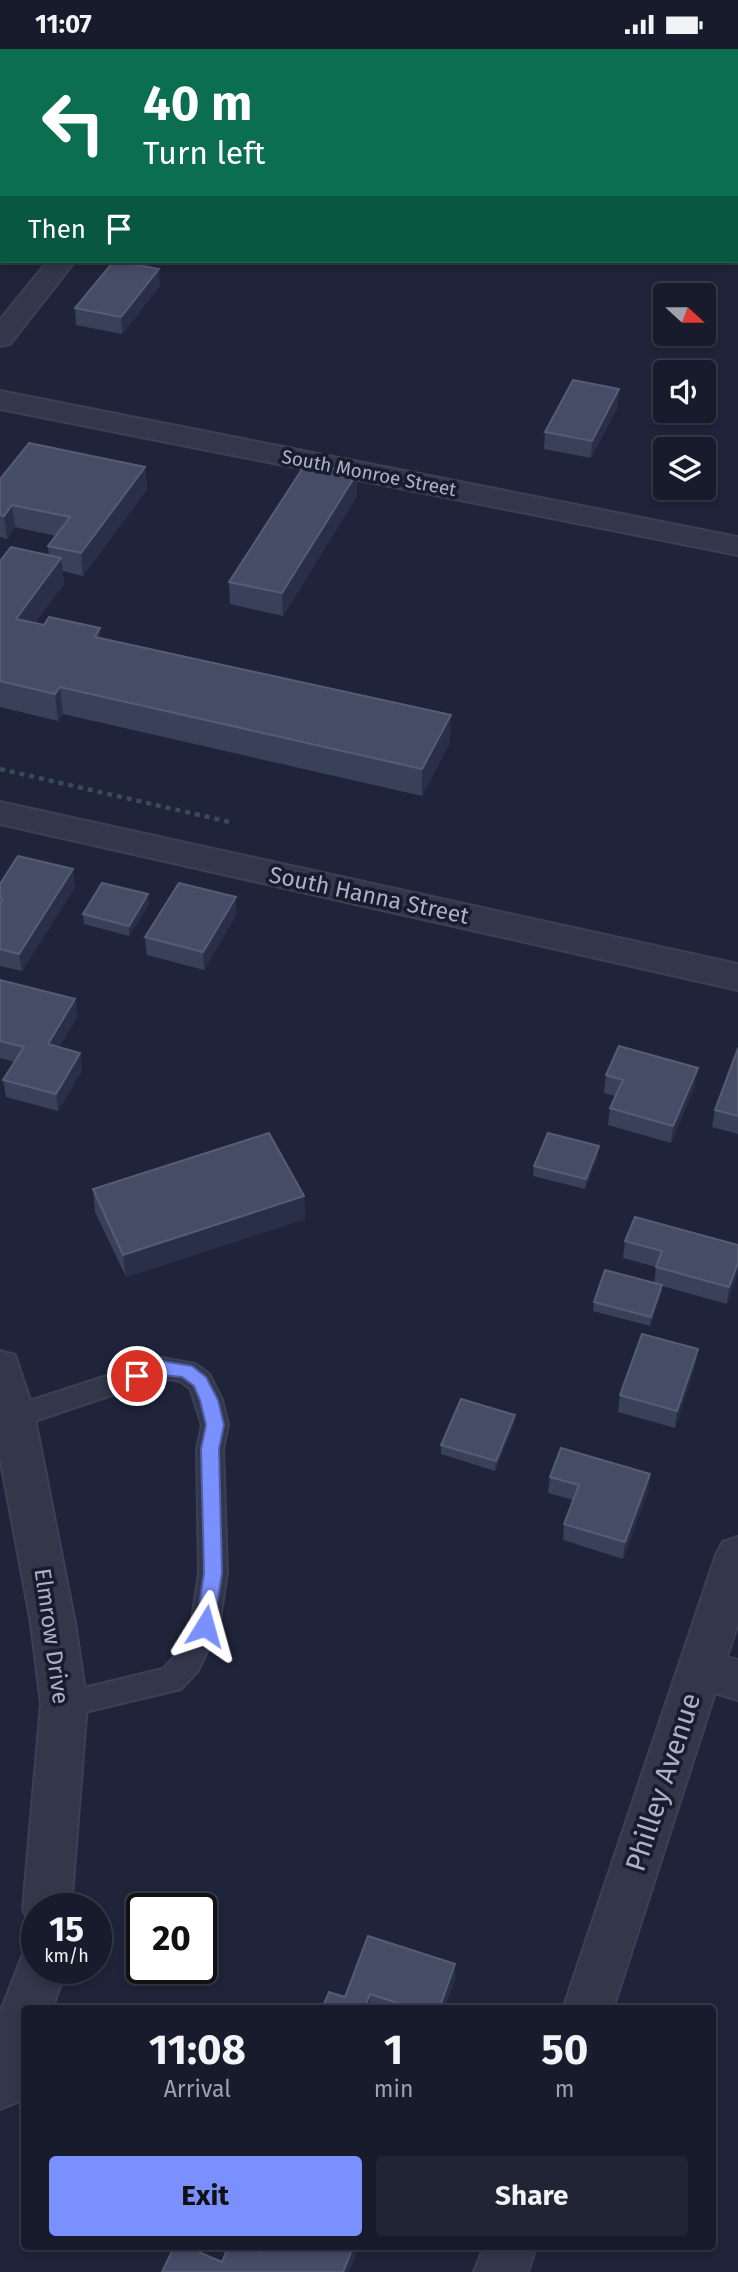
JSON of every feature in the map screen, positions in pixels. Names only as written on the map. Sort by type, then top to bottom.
[{"type":"street","points":[[0,338],[60,263]]},
{"type":"street","name":"South Monroe Street","points":[[0,400],[738,546]]},
{"type":"street","name":"South Hanna Street","points":[[0,813],[738,977]]},
{"type":"street","name":"Elmrow Drive","points":[[0,1367],[14,1417],[53,1623],[64,1704],[48,1893]]},
{"type":"street","name":"Philley Avenue","points":[[590,2005],[719,1675],[738,1555]]},
{"type":"street","points":[[28,2005],[36,1984]]},
{"type":"street","points":[[0,2084],[21,2024]]},
{"type":"street","points":[[502,2272],[509,2250]]},
{"type":"lane","points":[[14,1417],[162,1368],[186,1371],[200,1381],[209,1400],[215,1425],[210,1449],[213,1573],[205,1626],[188,1662],[171,1679],[64,1704]]},
{"type":"building","points":[[112,263],[159,269],[121,317],[75,308]]},
{"type":"building","points":[[573,380],[619,389],[592,441],[545,432]]},
{"type":"building","points":[[29,443],[145,467],[81,553],[48,546],[70,517],[12,505],[4,516],[0,515],[0,479]]},
{"type":"building","points":[[306,463],[357,473],[282,593],[229,582]]},
{"type":"building","points":[[11,547],[61,558],[16,619],[44,625],[49,617],[100,628],[95,637],[451,715],[422,769],[60,687],[55,694],[0,681],[0,561]]},
{"type":"building","points":[[18,856],[73,869],[19,954],[0,949],[0,903],[3,899],[0,898],[0,884]]},
{"type":"building","points":[[102,883],[148,894],[129,926],[83,914]]},
{"type":"building","points":[[179,883],[236,897],[203,952],[145,937]]},
{"type":"building","points":[[0,980],[75,999],[48,1044],[80,1053],[56,1094],[3,1080],[24,1047],[0,1041]]},
{"type":"building","points":[[619,1046],[698,1068],[673,1126],[610,1108],[623,1080],[606,1075]]},
{"type":"building","points":[[738,1048],[738,1116],[715,1110]]},
{"type":"building","points":[[269,1133],[304,1196],[123,1255],[93,1189]]},
{"type":"building","points":[[548,1133],[599,1146],[586,1179],[534,1166]]},
{"type":"building","points":[[635,1217],[738,1245],[738,1263],[729,1287],[656,1267],[662,1251],[625,1241]]},
{"type":"building","points":[[605,1270],[662,1285],[651,1317],[594,1302]]},
{"type":"building","points":[[642,1334],[698,1349],[677,1411],[620,1395]]},
{"type":"building","points":[[461,1399],[515,1415],[496,1461],[441,1445]]},
{"type":"building","points":[[561,1448],[650,1474],[625,1542],[564,1524],[579,1485],[550,1477]]},
{"type":"building","points":[[368,1936],[455,1964],[440,2005],[404,2005],[370,1994],[366,2005],[324,2004],[329,1992],[345,1997]]},
{"type":"building","points":[[173,2250],[194,2250],[222,2262],[227,2250],[352,2250],[343,2272],[162,2272]]},
{"type":"route","points":[[137,1376],[162,1368],[186,1371],[200,1381],[209,1400],[215,1425],[210,1449],[213,1573],[205,1626]]}]
